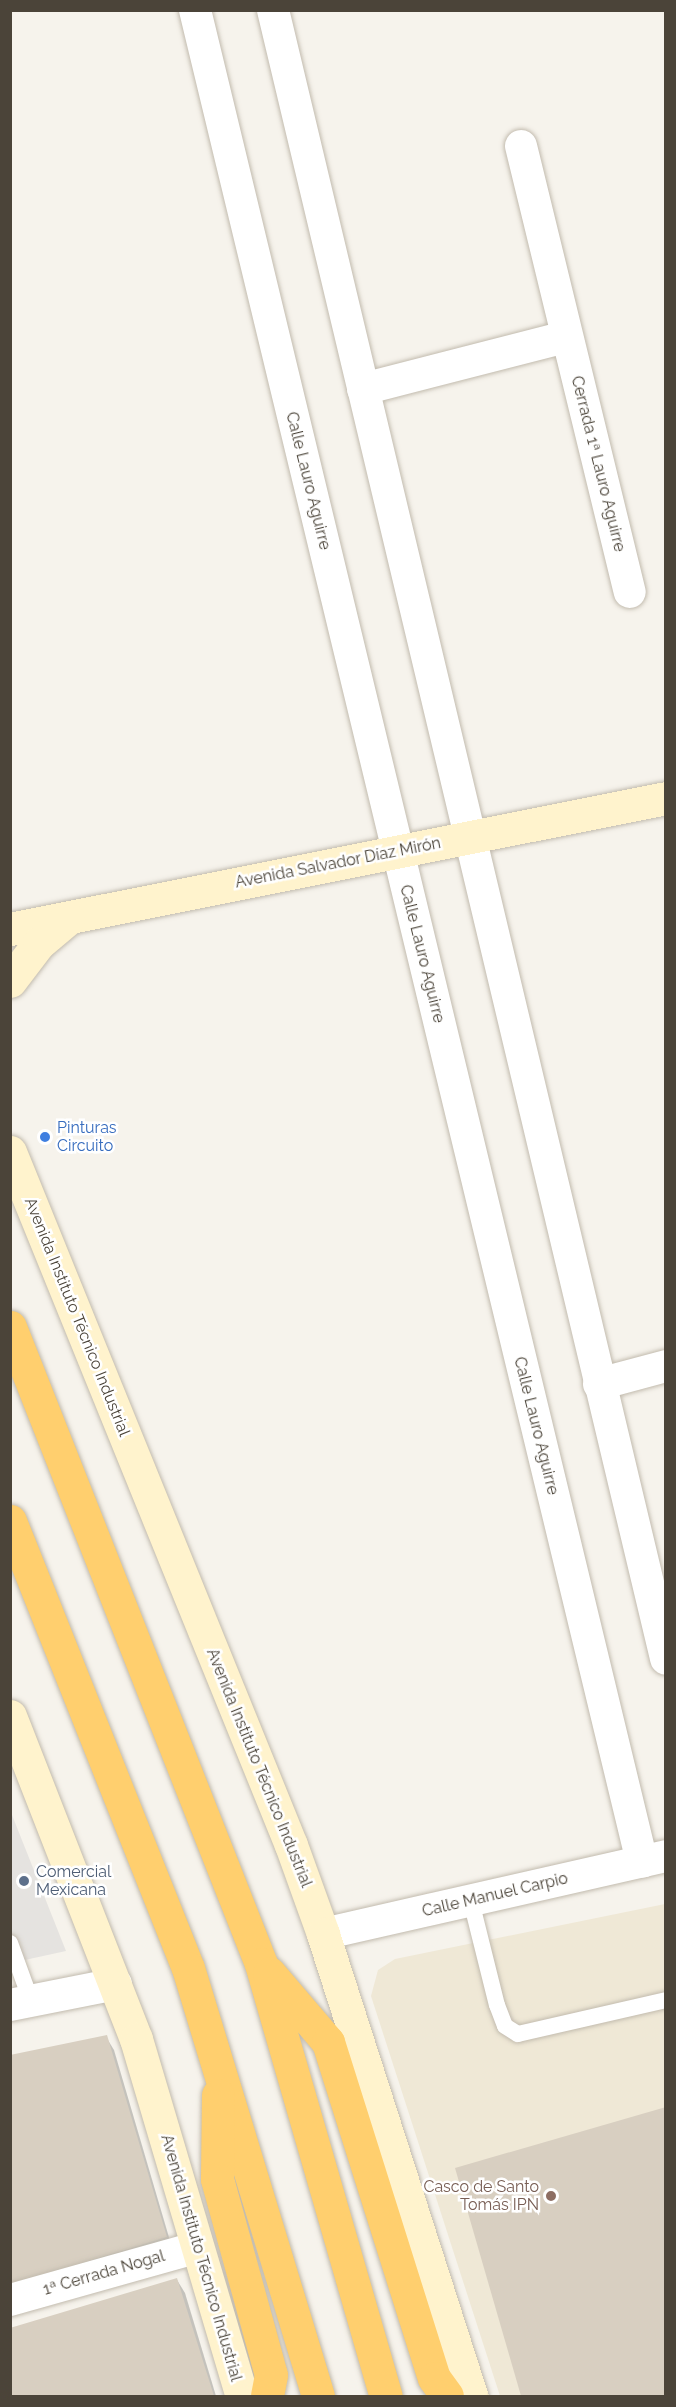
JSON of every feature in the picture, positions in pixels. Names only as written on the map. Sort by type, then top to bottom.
[{"type":"highway","points":[[10,1327],[261,1964],[386,2397]]},
{"type":"highway","points":[[10,1521],[158,1885],[218,2061],[318,2397]]},
{"type":"highway","points":[[261,1964],[328,2042],[434,2379],[447,2397]]},
{"type":"highway","points":[[218,2061],[217,2179],[271,2375],[267,2397]]},
{"type":"main road","name":"Avenida Salvador Díaz Mirón","points":[[10,929],[666,798]]},
{"type":"main road","points":[[10,981],[39,943],[69,918]]},
{"type":"main road","name":"Avenida Instituto Técnico Industrial","points":[[10,1152],[324,1934],[471,2397]]},
{"type":"main road","name":"Avenida Instituto Técnico Industrial","points":[[10,1716],[136,2039],[242,2397]]},
{"type":"street","name":"Calle Lauro Aguirre","points":[[195,10],[397,851],[654,1859]]},
{"type":"street","points":[[273,10],[666,1659]]},
{"type":"street","name":"Cerrada 1ª Lauro Aguirre","points":[[521,146],[630,592]]},
{"type":"street","points":[[363,389],[566,337]]},
{"type":"street","points":[[599,1384],[666,1365]]},
{"type":"street","name":"Calle Manuel Carpio","points":[[324,1934],[654,1859]]},
{"type":"street","points":[[21,2003],[116,1984]]},
{"type":"street","name":"1ª Cerrada Nogal","points":[[10,2300],[198,2247]]},
{"type":"lane","points":[[471,1901],[497,2005],[505,2026],[518,2034],[666,2000]]},
{"type":"lane","points":[[10,1942],[21,2003]]},
{"type":"shaded area","name":"Comercial Mexicana","points":[[10,1810],[66,1951],[11,1963],[10,1963]]},
{"type":"shaded area","name":"Casco de Santo Tomás IPN","points":[[665,1904],[665,2396],[500,2396],[371,1996],[378,1970],[395,1959]]},
{"type":"building","points":[[107,2035],[167,2237],[10,2285],[10,2055]]},
{"type":"building","points":[[666,2107],[666,2396],[521,2396],[455,2168]]},
{"type":"building","points":[[177,2278],[214,2396],[10,2396],[10,2328]]},
{"type":"place","name":"Pinturas Circuito","points":[[45,1137]]},
{"type":"place","name":"Comercial Mexicana","points":[[24,1881]]},
{"type":"place","name":"Casco de Santo Tomás IPN","points":[[551,2196]]}]
